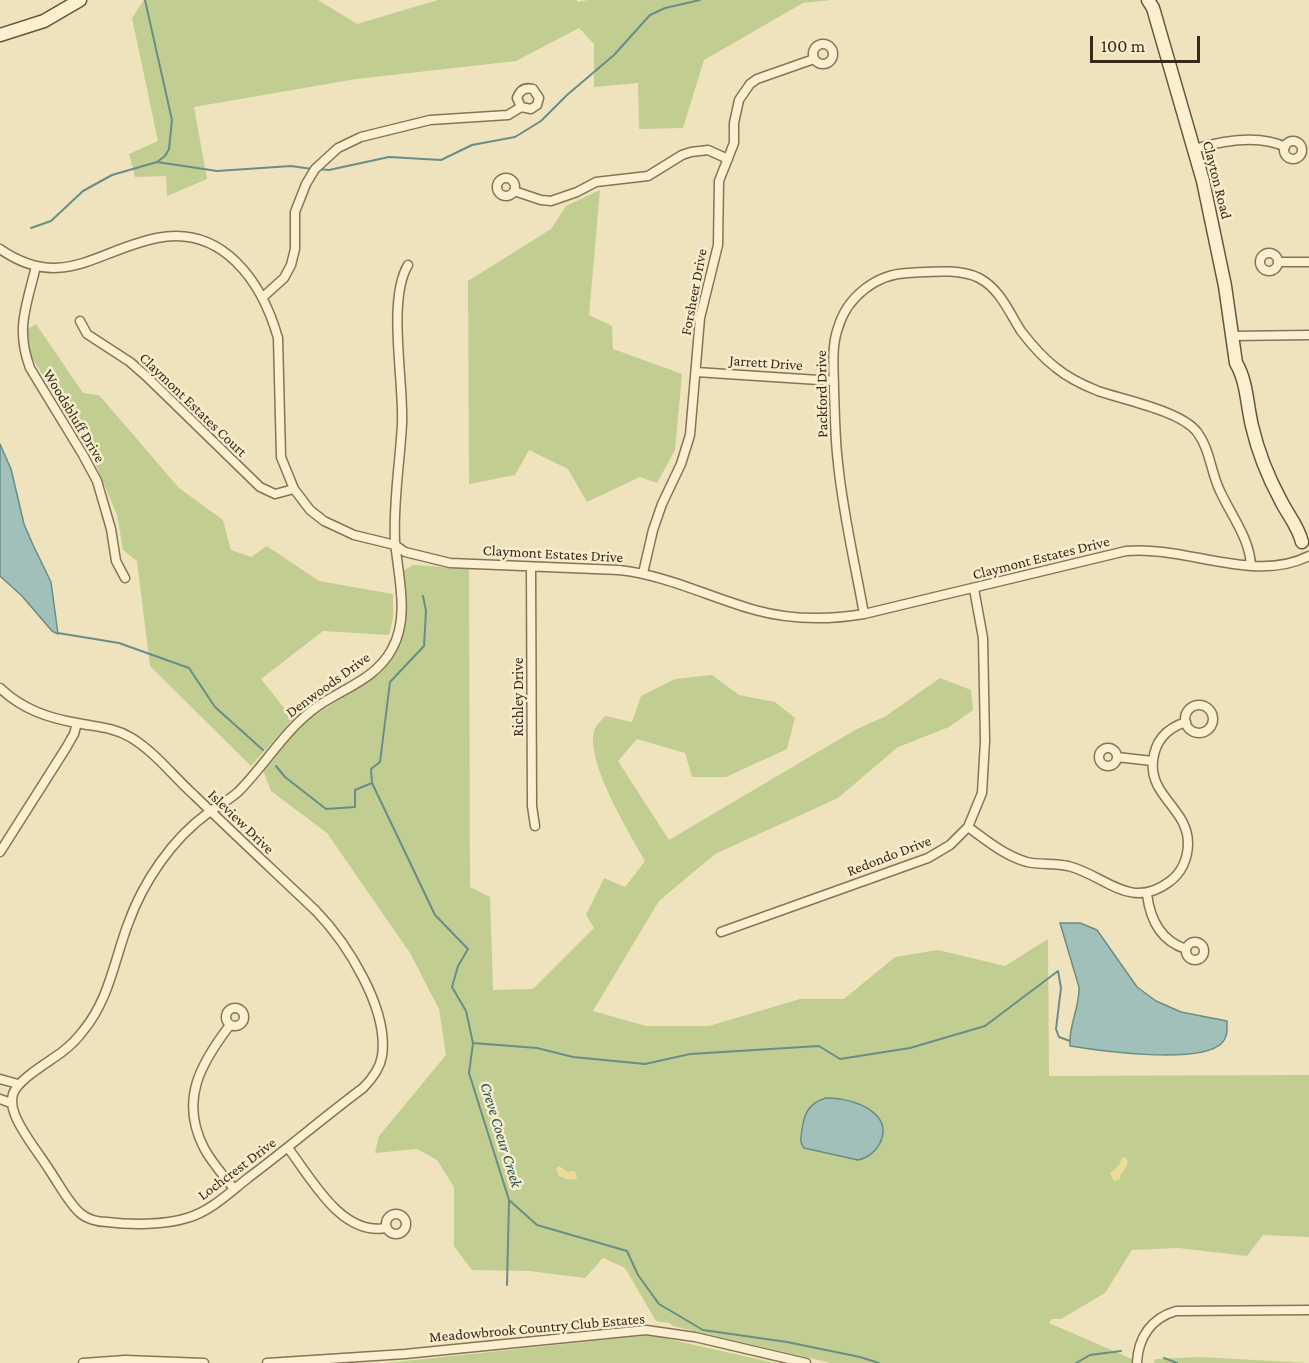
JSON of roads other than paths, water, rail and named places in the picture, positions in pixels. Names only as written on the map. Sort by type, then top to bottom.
[{"type":"main road","points":[[0,35],[44,21],[80,0]]},
{"type":"main road","name":"Clayton Road","points":[[1152,3],[1213,223],[1236,363],[1242,372],[1252,428],[1263,460],[1282,502],[1306,547]]},
{"type":"street","name":"Forsheer Drive","points":[[643,573],[653,530],[662,504],[681,464],[690,435],[700,318],[718,245],[719,182],[734,143],[736,109],[750,84],[765,75],[814,59]]},
{"type":"street","points":[[263,297],[284,278],[291,265],[295,249],[296,212],[306,184],[315,169],[338,148],[373,134],[430,120],[508,115],[521,107]]},
{"type":"street","points":[[1194,149],[1215,142],[1228,141],[1273,141],[1285,147]]},
{"type":"street","points":[[514,191],[532,198],[551,201],[577,192],[596,182],[648,176],[691,152],[708,150],[728,159]]},
{"type":"street","name":"Claymont Estates Drive","points":[[0,249],[16,259],[36,266],[75,267],[145,241],[184,237],[212,245],[236,260],[263,297],[278,338],[281,457],[294,489],[310,510],[324,521],[354,535],[395,545],[405,552],[450,563],[643,573],[734,604],[774,614],[809,618],[843,618],[974,589],[1110,553],[1140,549],[1174,552],[1251,566],[1291,564],[1309,556]]},
{"type":"street","points":[[1278,262],[1309,262]]},
{"type":"street","name":"Denwoods Drive","points":[[18,1084],[67,1048],[84,1030],[98,1009],[108,989],[127,926],[145,886],[180,840],[210,811],[218,808],[237,793],[298,722],[318,706],[366,679],[387,656],[397,637],[401,610],[399,558],[395,545],[395,505],[402,423],[402,384],[397,309],[400,287],[408,265]]},
{"type":"street","name":"Woodsbluff Drive","points":[[36,266],[23,321],[22,343],[25,355],[30,368],[97,481],[111,529],[116,561],[125,578]]},
{"type":"street","name":"Packford Drive","points":[[864,614],[838,463],[834,381],[837,328],[850,303],[870,285],[901,273],[962,273],[977,277],[997,293],[1032,345],[1055,367],[1072,379],[1098,391],[1184,421],[1197,432],[1205,446],[1219,489],[1250,551],[1251,566]]},
{"type":"street","name":"Claymont Estates Court","points":[[80,321],[87,334],[130,362],[146,376],[260,487],[275,494],[294,489]]},
{"type":"street","points":[[1232,336],[1309,335]]},
{"type":"street","name":"Jarrett Drive","points":[[696,372],[834,381]]},
{"type":"street","name":"Richley Drive","points":[[531,567],[532,806],[535,826]]},
{"type":"street","name":"Redondo Drive","points":[[721,932],[928,858],[950,845],[968,827],[979,805],[984,781],[983,638],[974,589]]},
{"type":"street","name":"Isleview Drive","points":[[0,688],[9,697],[35,712],[77,723],[108,727],[143,746],[316,911],[348,950],[365,983],[381,1032],[382,1058]]},
{"type":"street","points":[[968,827],[1015,857],[1038,864],[1068,866],[1120,890],[1147,894],[1164,886],[1178,876],[1186,859],[1188,842],[1187,832],[1180,816],[1154,782],[1152,761],[1162,736],[1168,730],[1186,722]]},
{"type":"street","points":[[0,852],[66,748],[77,723]]},
{"type":"street","points":[[1117,757],[1152,761]]},
{"type":"street","points":[[1147,894],[1150,911],[1159,930],[1167,940],[1186,949]]},
{"type":"street","points":[[230,1025],[203,1064],[195,1088],[194,1101],[198,1132],[203,1146],[234,1189]]},
{"type":"street","name":"Lochcrest Drive","points":[[11,1103],[24,1131],[73,1205],[88,1218],[108,1223],[178,1221],[205,1211],[288,1148],[363,1088],[372,1078],[382,1058]]},
{"type":"street","points":[[0,1079],[18,1084],[11,1103],[0,1099]]},
{"type":"street","points":[[288,1148],[343,1217],[361,1227],[386,1228]]},
{"type":"street","points":[[1137,1363],[1142,1338],[1152,1324],[1176,1311],[1309,1310]]},
{"type":"street","name":"Meadowbrook Country Club Estates","points":[[267,1363],[405,1354],[646,1330],[695,1337],[806,1363]]},
{"type":"street","points":[[83,1363],[125,1360],[204,1363]]},
{"type":"water","points":[[0,444],[11,469],[24,524],[51,582],[58,634],[52,631],[22,596],[0,576]]},
{"type":"water","points":[[1060,923],[1080,923],[1097,930],[1137,987],[1156,1001],[1181,1012],[1227,1021],[1224,1041],[1210,1050],[1172,1055],[1126,1053],[1070,1046],[1079,987]]},
{"type":"water","points":[[826,1098],[854,1102],[867,1108],[878,1117],[883,1130],[876,1150],[858,1160],[804,1148],[801,1139],[806,1114],[811,1106]]},
{"type":"waterway","points":[[31,228],[51,221],[83,191],[112,175],[157,162],[165,156],[169,149],[172,120],[145,0]]},
{"type":"waterway","points":[[318,169],[329,170],[389,157],[441,160],[472,145],[515,137],[541,121],[567,95],[614,55],[650,15],[665,8],[700,0]]},
{"type":"waterway","points":[[157,162],[217,171],[291,166],[312,169]]},
{"type":"waterway","points":[[372,783],[371,769],[380,762],[390,682],[424,646],[426,611],[423,596]]},
{"type":"waterway","name":"Creve Coeur Creek","points":[[58,633],[119,643],[189,668],[215,707],[263,750]]},
{"type":"waterway","name":"Creve Coeur Creek","points":[[276,766],[285,777],[326,809],[355,807],[355,790],[372,783],[435,915],[468,949],[458,966],[452,987],[466,1011],[473,1043],[469,1073],[509,1200],[537,1225],[627,1251],[638,1275],[659,1304],[703,1330],[787,1342],[879,1363]]},
{"type":"waterway","points":[[473,1043],[537,1048],[573,1057],[645,1064],[690,1054],[819,1046],[840,1059],[910,1048],[985,1026],[1058,971],[1061,988],[1056,1029],[1059,1037],[1070,1041]]},
{"type":"waterway","points":[[507,1285],[509,1201]]},
{"type":"waterway","name":"Creve Coeur Creek","points":[[1076,1363],[1090,1355],[1121,1351]]},
{"type":"waterway","name":"Creve Coeur Creek","points":[[1164,1358],[1177,1363]]}]
